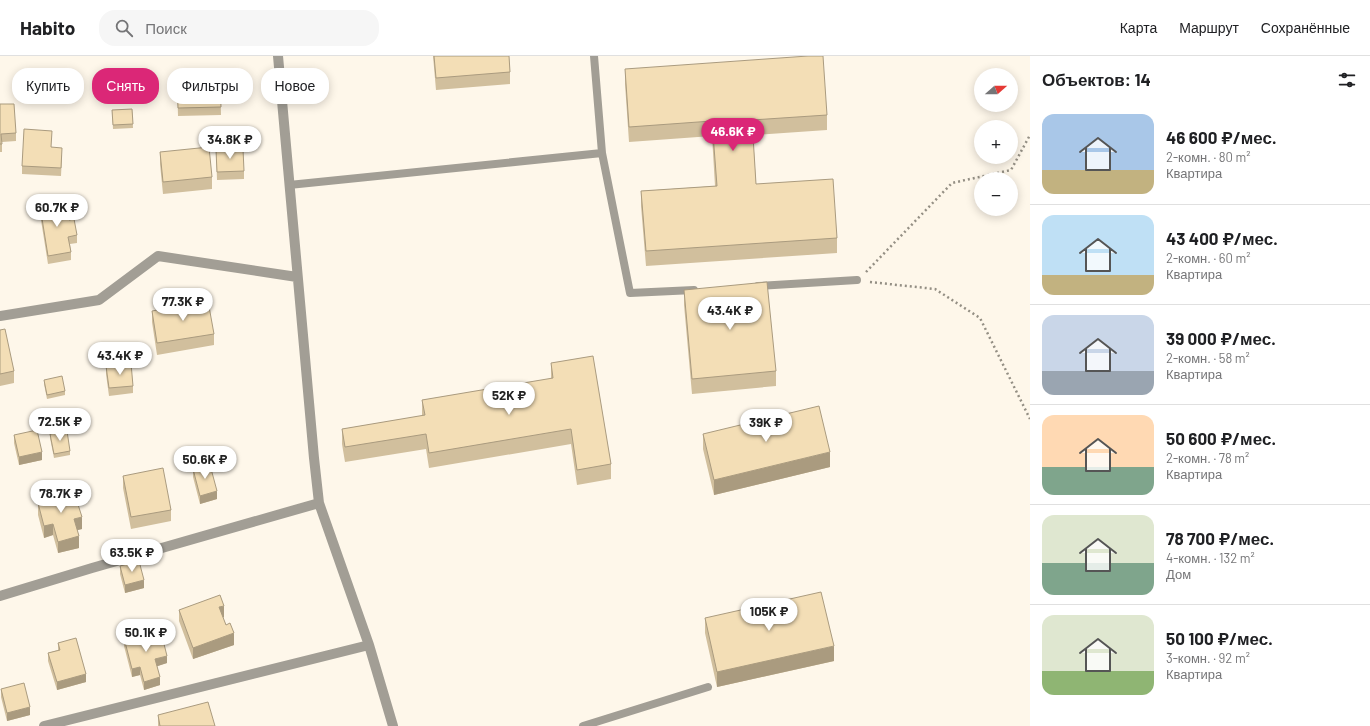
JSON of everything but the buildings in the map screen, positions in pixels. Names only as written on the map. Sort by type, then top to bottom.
[{"type":"street","points":[[278,56],[319,503],[369,645],[394,726]]},
{"type":"street","points":[[0,316],[99,300],[158,256],[298,277]]},
{"type":"street","points":[[0,596],[319,503]]},
{"type":"street","points":[[44,726],[369,645]]},
{"type":"lane","points":[[594,56],[602,153],[630,294],[700,289]]},
{"type":"lane","points":[[289,185],[602,153]]},
{"type":"lane","points":[[747,287],[857,280]]},
{"type":"lane","points":[[583,726],[708,687]]},
{"type":"path","points":[[857,280],[952,183],[1011,170],[1030,136]]},
{"type":"path","points":[[857,280],[936,289],[980,318],[1030,419]]}]
